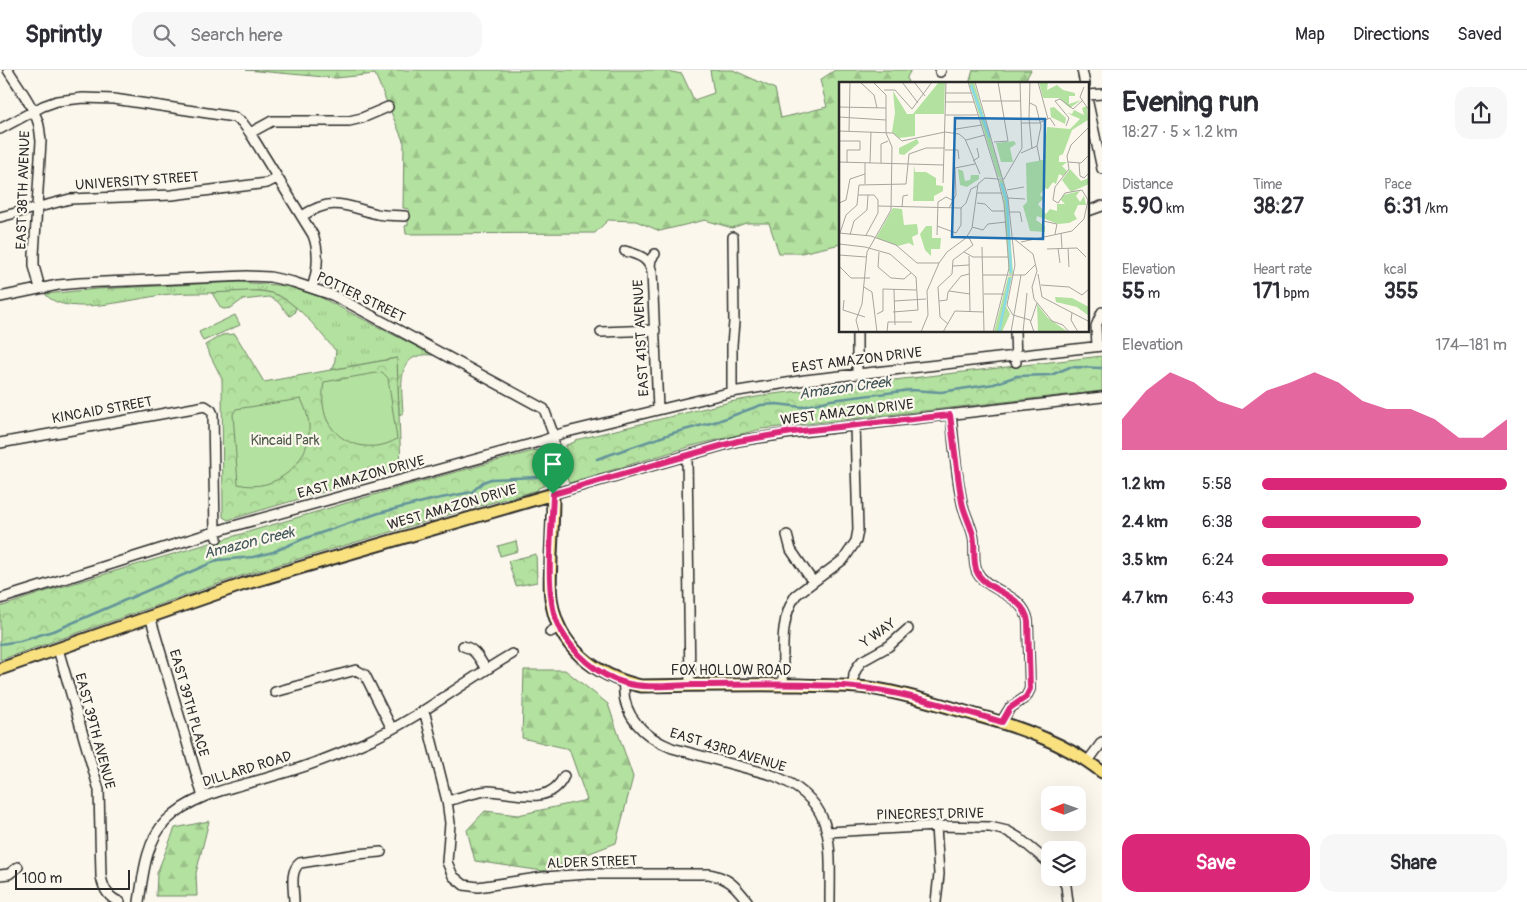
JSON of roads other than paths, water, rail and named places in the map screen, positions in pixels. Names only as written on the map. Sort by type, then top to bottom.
[{"type":"main road","name":"FOX HOLLOW ROAD","points":[[553,494],[550,584],[554,630],[593,668],[608,676],[641,686],[783,685],[853,686],[877,689],[914,697],[1002,722],[1051,741],[1088,761],[1102,772]]},
{"type":"main road","name":"WEST AMAZON DRIVE","points":[[0,669],[244,584],[553,494]]},
{"type":"street","name":"EAST 38TH AVENUE","points":[[8,70],[38,122],[41,141],[34,266],[40,288]]},
{"type":"street","points":[[0,130],[50,104],[70,99],[114,99],[229,115],[242,122],[250,133],[315,240],[318,251],[317,270],[312,288]]},
{"type":"street","points":[[250,133],[267,123],[278,120],[349,121],[362,118],[388,107]]},
{"type":"street","points":[[1090,112],[1102,169]]},
{"type":"street","name":"UNIVERSITY STREET","points":[[0,217],[70,199],[172,195],[267,183],[277,178]]},
{"type":"street","points":[[302,216],[317,208],[335,204],[347,204],[378,214],[405,216]]},
{"type":"street","points":[[1090,210],[1102,206]]},
{"type":"street","points":[[732,392],[734,237]]},
{"type":"street","name":"EAST 41ST AVENUE","points":[[625,250],[644,258],[650,266],[653,280],[658,409]]},
{"type":"street","points":[[650,266],[651,259],[655,254]]},
{"type":"street","name":"POTTER STREET","points":[[0,298],[40,288],[80,283],[247,276],[293,282],[354,306],[541,407],[546,412],[554,436]]},
{"type":"street","points":[[1099,346],[1096,326],[1102,312]]},
{"type":"street","points":[[601,332],[655,330]]},
{"type":"street","points":[[857,332],[857,374]]},
{"type":"street","points":[[1015,332],[1016,359]]},
{"type":"street","name":"EAST AMAZON DRIVE","points":[[0,599],[554,436],[658,409],[732,392],[805,380],[1016,359],[1099,346]]},
{"type":"street","name":"WEST AMAZON DRIVE","points":[[553,494],[738,441],[792,432],[1102,397]]},
{"type":"street","name":"KINCAID STREET","points":[[0,443],[201,406],[208,407],[212,414],[216,535]]},
{"type":"street","points":[[950,415],[962,502],[973,535],[977,572],[982,580],[1002,591],[1022,608],[1028,621],[1030,689],[1026,697],[1010,708],[1002,722]]},
{"type":"street","points":[[783,685],[784,625],[786,614],[796,595],[844,559],[856,542],[858,530],[855,426]]},
{"type":"street","name":"FOX HOLLOW ROAD","points":[[553,494],[554,436]]},
{"type":"street","points":[[687,456],[690,685]]},
{"type":"street","points":[[787,535],[791,550],[813,582]]},
{"type":"street","name":"EAST 39TH PLACE","points":[[150,616],[202,797]]},
{"type":"street","name":"Y WAY","points":[[853,686],[854,674],[862,661],[889,646],[908,629]]},
{"type":"street","points":[[463,646],[470,647],[475,651],[486,669]]},
{"type":"street","name":"EAST 39TH AVENUE","points":[[58,649],[99,790],[101,876],[103,885],[108,894],[120,902]]},
{"type":"street","name":"DILLARD ROAD","points":[[139,902],[148,855],[160,828],[178,811],[202,797],[304,766],[368,741],[424,710],[512,654]]},
{"type":"street","points":[[275,692],[356,670],[365,675],[392,729]]},
{"type":"street","name":"EAST 43RD AVENUE","points":[[624,682],[623,692],[632,719],[642,731],[657,742],[672,748],[786,780],[812,802],[822,816],[828,832],[830,902]]},
{"type":"street","points":[[424,710],[447,801],[488,791],[520,795],[545,794],[558,787],[564,776]]},
{"type":"street","points":[[1088,761],[1102,742]]},
{"type":"street","name":"ALDER STREET","points":[[447,801],[451,830],[447,862],[453,876],[464,885],[471,887],[495,886],[544,877],[588,874],[709,874],[721,876],[734,884],[748,902]]},
{"type":"street","points":[[936,826],[939,874],[936,902]]},
{"type":"street","name":"PINECREST DRIVE","points":[[828,832],[936,826],[990,827],[1006,831],[1019,838],[1041,856]]},
{"type":"street","points":[[294,902],[294,870],[300,863],[381,852]]},
{"type":"street","points":[[0,875],[9,874],[18,867]]},
{"type":"street","points":[[1066,886],[1068,902]]},
{"type":"waterway","name":"Amazon Creek","points":[[597,459],[673,433],[718,421],[761,405],[777,404],[802,407],[831,400],[911,390],[941,392],[994,384],[1017,376],[1051,375],[1070,367],[1102,368]]},
{"type":"waterway","name":"Amazon Creek","points":[[0,644],[20,641],[56,630],[218,560],[253,557],[273,552],[303,539],[379,513],[472,492],[483,482],[491,479],[537,477]]},
{"type":"park label","name":"Kincaid Park","points":[[285,440]]}]
